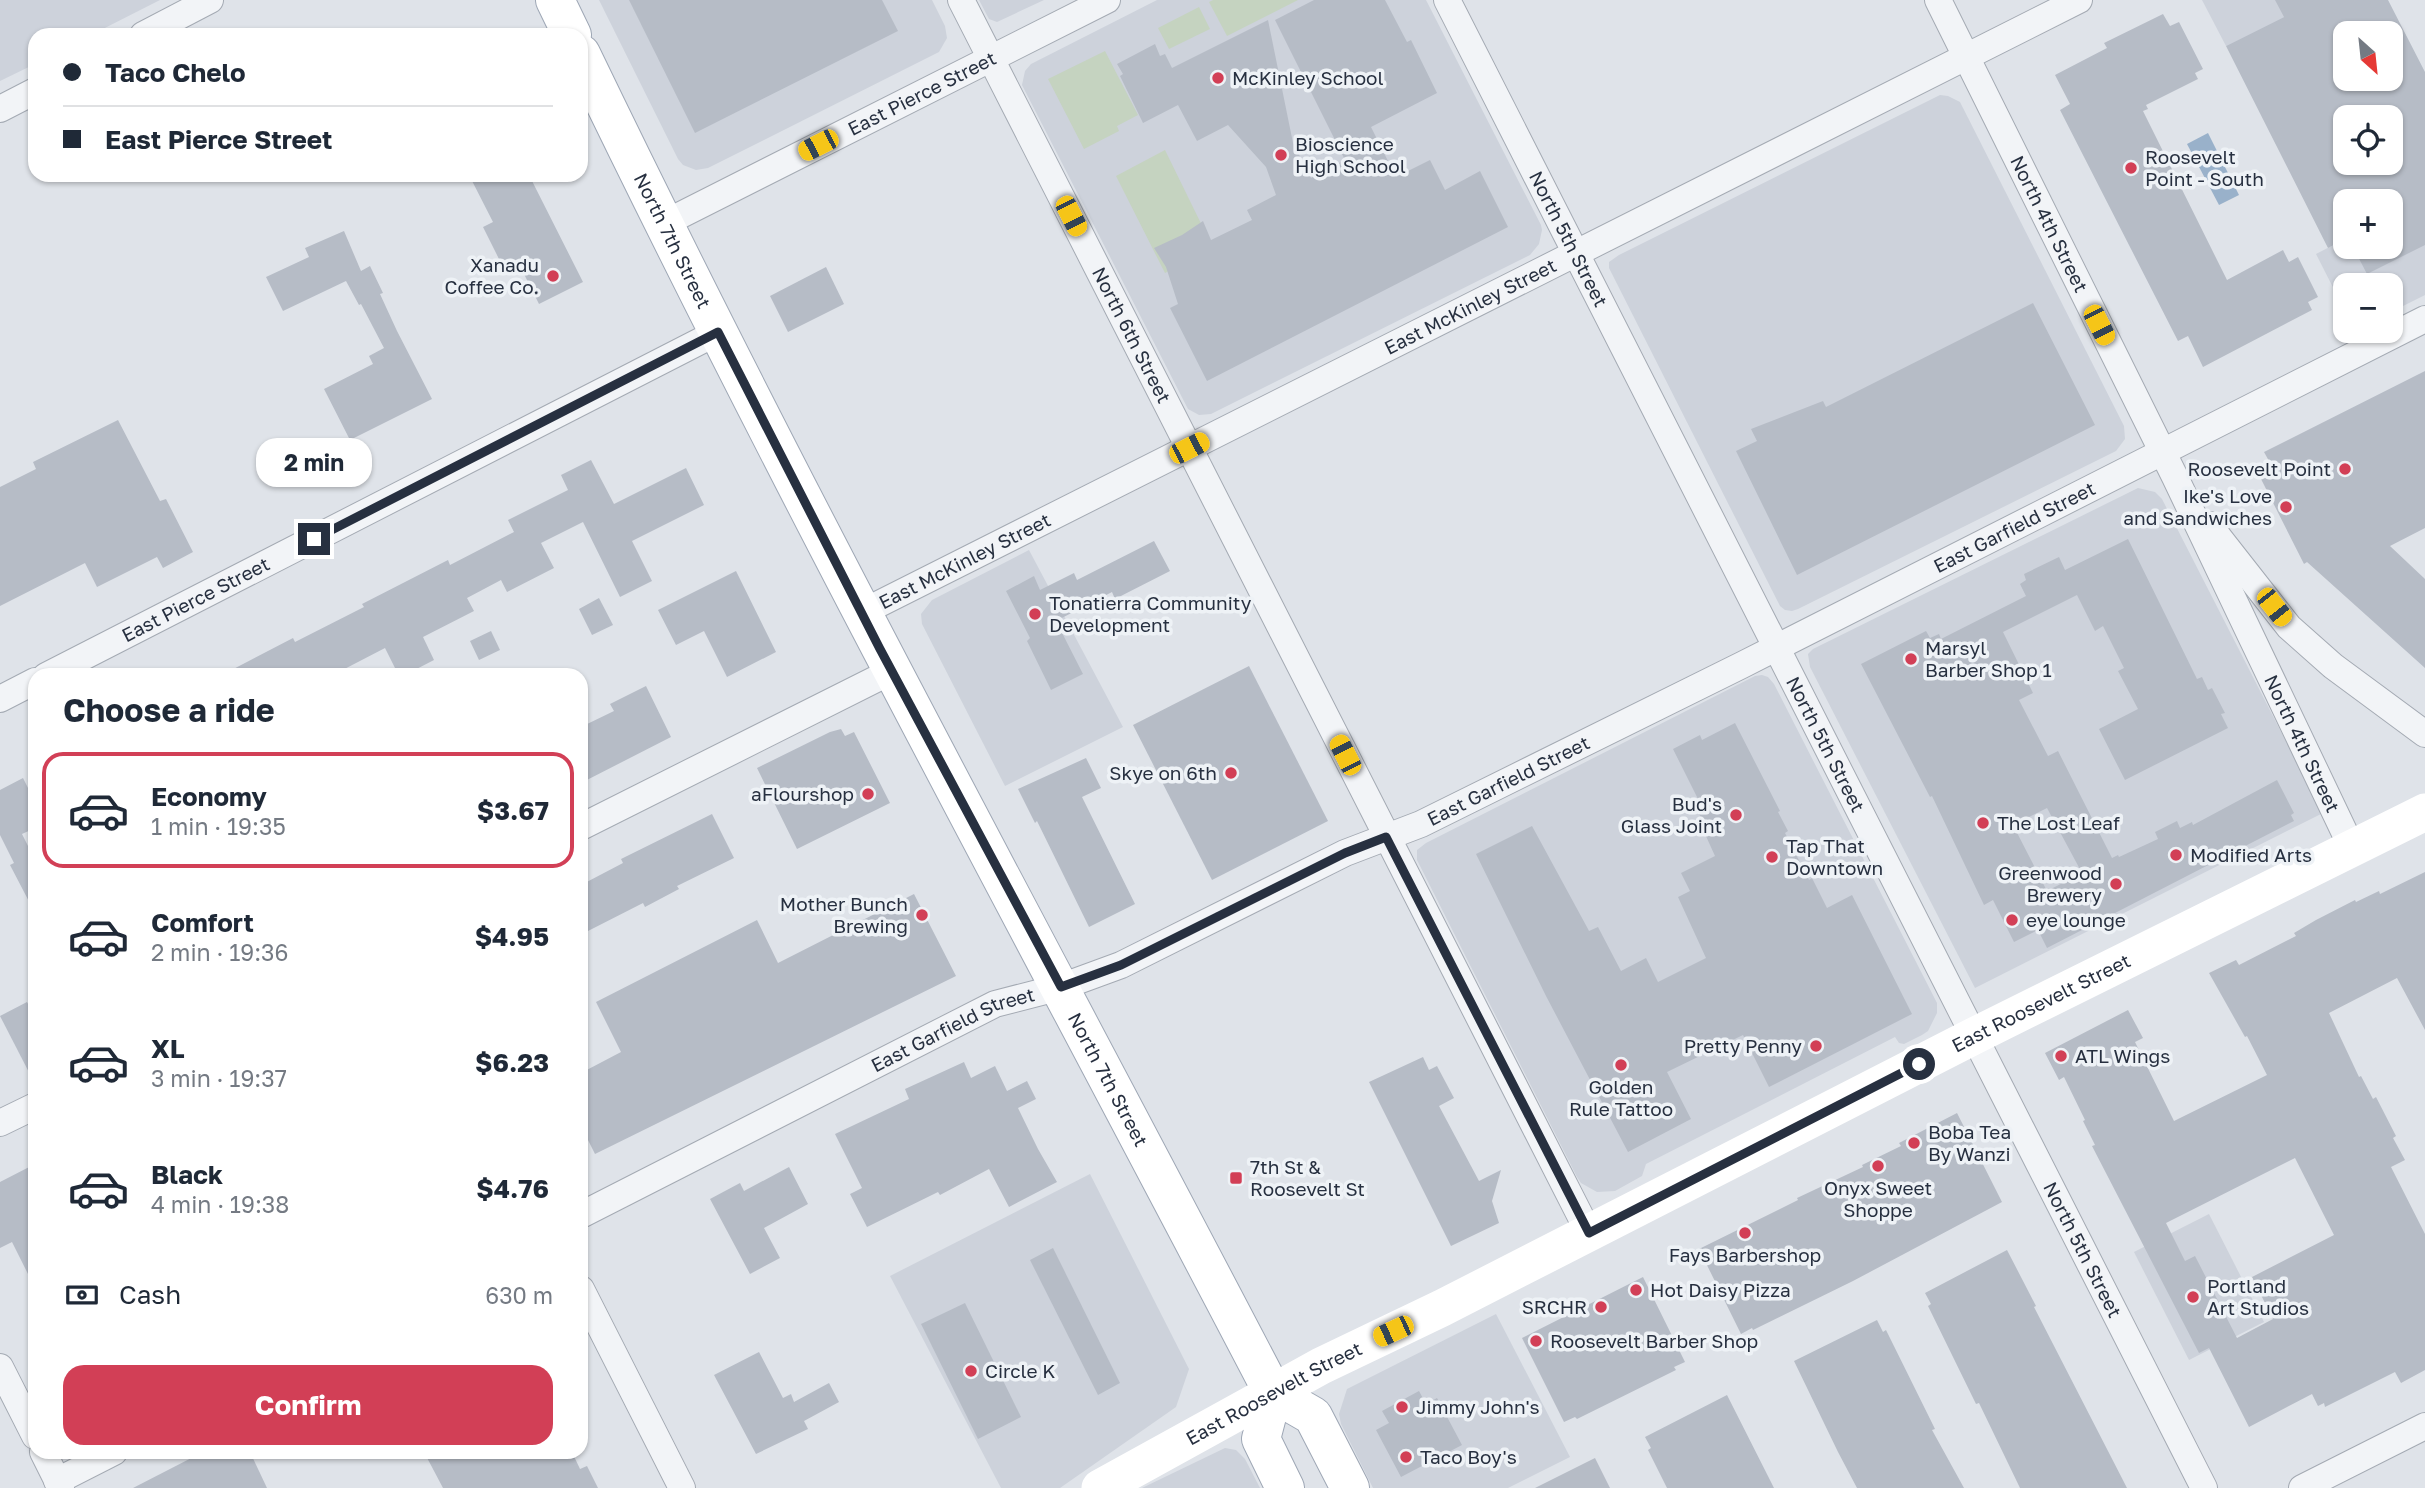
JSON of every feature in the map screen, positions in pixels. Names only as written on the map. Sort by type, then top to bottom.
[{"type":"main road","points":[[555,0],[569,28]]},
{"type":"main road","name":"North 7th Street","points":[[588,68],[663,223],[861,612],[1273,1393]]},
{"type":"main road","points":[[1285,1488],[1261,1439],[1273,1393],[1313,1416],[1350,1488]]},
{"type":"street","points":[[156,28],[210,0]]},
{"type":"street","name":"North 6th Street","points":[[961,0],[1589,1233]]},
{"type":"street","name":"East Pierce Street","points":[[663,223],[1107,0]]},
{"type":"street","name":"North 5th Street","points":[[1447,0],[2204,1488]]},
{"type":"street","name":"North 4th Street","points":[[1938,0],[2162,452],[2352,848]]},
{"type":"street","name":"East McKinley Street","points":[[861,612],[2079,0]]},
{"type":"street","points":[[0,110],[28,95]]},
{"type":"street","name":"East Garfield Street","points":[[588,1211],[995,1004],[1061,987],[1121,965],[1345,853],[1406,831],[1433,818],[2425,319]]},
{"type":"street","name":"East Pierce Street","points":[[62,668],[718,332]]},
{"type":"street","name":"North 4th Street","points":[[2179,488],[2289,627],[2333,666],[2425,734]]},
{"type":"street","points":[[588,823],[892,671]]},
{"type":"street","points":[[0,699],[28,685]]},
{"type":"street","name":"East Roosevelt Street","points":[[1100,1488],[1321,1366],[1442,1308],[1974,1036],[2425,812]]},
{"type":"street","points":[[0,1123],[28,1109]]},
{"type":"street","points":[[588,1303],[682,1488]]},
{"type":"street","points":[[0,1367],[28,1422]]},
{"type":"street","points":[[2302,1488],[2425,1426]]},
{"type":"street","points":[[46,1459],[59,1484],[102,1459]]},
{"type":"shaded area","points":[[0,0],[160,0],[105,28],[28,28],[28,67],[0,81]]},
{"type":"shaded area","points":[[599,0],[932,0],[945,26],[947,38],[939,52],[708,168],[696,170],[683,165],[678,159]]},
{"type":"shaded area","points":[[979,0],[1044,0],[997,22],[989,19]]},
{"type":"shaded area","name":"Bioscience High School","points":[[1157,0],[1426,0],[1541,225],[1539,244],[1530,255],[1211,414],[1199,415],[1188,409],[1022,85],[1025,71],[1031,64]]},
{"type":"shaded area","points":[[2202,0],[2318,0],[2226,46]]},
{"type":"shaded area","points":[[1940,95],[1960,102],[2124,426],[2125,439],[2116,451],[1798,609],[1785,610],[1780,606],[1609,268],[1609,262]]},
{"type":"shaded area","points":[[2425,199],[2425,295],[2403,306],[2403,273],[2333,273],[2333,287],[2316,254],[2333,245],[2333,259],[2403,259],[2403,229]]},
{"type":"shaded area","points":[[2138,488],[2155,492],[2162,499],[2321,814],[1975,988],[1810,667],[1808,654],[1813,649]]},
{"type":"shaded area","points":[[1029,550],[1123,727],[1005,786],[922,624],[921,614],[932,600]]},
{"type":"shaded area","points":[[1762,675],[1774,684],[1937,1003],[1937,1013],[1928,1031],[1922,1035],[1904,1044],[1899,1043],[1895,1037],[1646,1164],[1642,1176],[1615,1191],[1597,1192],[1581,1183],[1577,1177],[1417,860],[1417,850],[1426,843],[1755,676]]},
{"type":"shaded area","points":[[1090,1174],[1189,1369],[1176,1407],[1060,1488],[1001,1488],[890,1276]]},
{"type":"shaded area","points":[[2209,1214],[2264,1322],[2189,1360],[2134,1252]]},
{"type":"shaded area","points":[[1496,1314],[1570,1457],[1508,1488],[1373,1488],[1341,1424],[1339,1414],[1347,1389]]},
{"type":"shaded area","points":[[1225,1448],[1236,1450],[1245,1459],[1260,1488],[1142,1488]]},
{"type":"green space","points":[[1298,0],[1227,36],[1209,2]]},
{"type":"green space","points":[[1199,7],[1210,29],[1169,49],[1158,28]]},
{"type":"green space","points":[[1105,51],[1138,115],[1117,126],[1119,131],[1084,149],[1048,79]]},
{"type":"green space","points":[[1165,150],[1213,248],[1165,273],[1116,176]]},
{"type":"water","points":[[2208,133],[2239,195],[2219,205],[2187,144]]},
{"type":"building","points":[[629,0],[882,0],[898,31],[695,133]]},
{"type":"building","points":[[1314,0],[1385,0],[1407,42],[1411,40],[1437,93],[1371,127],[1396,177],[1430,160],[1445,190],[1480,171],[1508,227],[1207,381],[1170,308],[1178,304],[1166,267],[1154,248],[1182,235],[1203,221],[1211,240],[1252,220],[1247,210],[1276,195],[1266,167],[1228,125],[1197,141],[1178,105],[1143,123],[1117,64],[1155,44],[1160,56],[1165,54],[1172,68],[1268,20],[1293,143],[1311,178],[1345,160],[1275,20]]},
{"type":"building","points":[[2275,0],[2388,0],[2399,21],[2333,21],[2333,91],[2403,91],[2403,29],[2425,72],[2425,245],[2403,256],[2403,189],[2333,189],[2333,245],[2328,248],[2226,46],[2284,17]]},
{"type":"building","name":"Roosevelt Point - South","points":[[2163,14],[2170,26],[2179,22],[2203,69],[2195,73],[2198,79],[2146,105],[2148,109],[2143,111],[2227,280],[2283,250],[2289,262],[2298,257],[2318,297],[2308,302],[2312,310],[2203,367],[2188,336],[2178,341],[2060,110],[2070,104],[2055,75],[2107,48],[2104,43]]},
{"type":"building","points":[[473,182],[533,182],[583,282],[539,304],[518,262],[504,269],[483,227],[493,222]]},
{"type":"building","points":[[344,231],[361,271],[370,266],[397,331],[432,399],[350,440],[324,389],[373,364],[369,356],[384,348],[346,281],[283,311],[266,277],[309,257],[305,248]]},
{"type":"building","points":[[2359,259],[2397,259],[2369,273]]},
{"type":"building","points":[[826,267],[844,304],[788,332],[770,296]]},
{"type":"building","points":[[2033,303],[2095,425],[1797,575],[1736,451],[1757,441],[1751,429],[1823,401],[1826,407]]},
{"type":"building","name":"Roosevelt Point","points":[[2425,371],[2425,528],[2390,546],[2425,579],[2425,668],[2307,562],[2304,564],[2260,477],[2267,474],[2262,464],[2269,461],[2264,452]]},
{"type":"building","points":[[118,420],[160,501],[166,499],[193,552],[163,568],[157,557],[97,587],[85,563],[0,606],[0,487],[36,469],[33,462]]},
{"type":"building","points":[[591,460],[614,504],[686,468],[704,505],[632,541],[652,581],[620,597],[583,522],[541,543],[554,568],[507,592],[501,580],[467,598],[474,611],[423,637],[434,660],[418,668],[395,668],[385,648],[346,668],[235,668],[293,638],[295,642],[364,607],[362,604],[448,560],[450,565],[514,532],[508,520],[568,490],[561,475]]},
{"type":"building","points":[[2128,539],[2197,679],[2202,677],[2208,690],[2212,688],[2225,713],[2221,714],[2228,728],[2125,780],[2099,729],[2138,709],[2118,671],[2124,668],[2103,626],[2095,631],[2077,595],[2003,632],[2033,693],[2019,700],[2048,756],[2058,751],[2112,858],[2158,839],[2155,832],[2177,821],[2180,828],[2192,822],[2193,825],[2277,780],[2294,813],[2291,815],[2294,821],[2047,948],[2038,930],[2014,942],[1993,900],[1984,905],[1932,796],[1930,797],[1861,664],[1926,631],[1930,638],[1939,634],[1941,639],[2026,596],[2020,584],[2026,580],[2024,574],[2059,557],[2065,570]],"holes":[[[2047,808],[2082,873],[2047,891],[2013,825]]]},
{"type":"building","points":[[1154,541],[1170,571],[1115,599],[1112,592],[1056,621],[1083,674],[1051,690],[1027,641],[1030,638],[1006,591],[1034,576],[1040,590],[1074,573],[1077,580]]},
{"type":"building","points":[[736,571],[776,652],[727,677],[704,631],[676,645],[658,610]]},
{"type":"building","points":[[599,598],[613,625],[592,635],[579,609]]},
{"type":"building","points":[[491,631],[500,650],[479,660],[470,641]]},
{"type":"building","name":"Skye on 6th","points":[[1249,666],[1328,821],[1212,880],[1133,725]]},
{"type":"building","points":[[646,686],[671,737],[588,779],[588,724],[614,711],[610,704]]},
{"type":"building","points":[[1735,723],[1780,811],[1778,812],[1788,831],[1785,833],[1809,880],[1812,878],[1827,908],[1852,895],[1912,1014],[1769,1087],[1743,1035],[1667,1072],[1691,1119],[1628,1152],[1546,996],[1476,854],[1532,826],[1589,931],[1598,927],[1621,971],[1646,958],[1658,982],[1706,958],[1678,897],[1690,891],[1681,873],[1715,856],[1700,823],[1703,821],[1699,814],[1704,811],[1673,749],[1700,735],[1702,740]]},
{"type":"building","points":[[841,729],[845,736],[854,732],[890,803],[797,849],[757,768]]},
{"type":"building","points":[[1086,758],[1101,788],[1082,797],[1135,904],[1089,927],[1037,821],[1035,823],[1018,789]]},
{"type":"building","points":[[23,778],[28,788],[28,831],[22,834],[28,846],[28,900],[10,865],[14,863],[0,835],[0,790]]},
{"type":"building","points":[[712,814],[734,858],[677,886],[679,889],[645,907],[643,903],[588,931],[588,881],[623,863],[621,859]]},
{"type":"building","points":[[2425,872],[2425,1030],[2397,978],[2329,1013],[2359,1077],[2361,1076],[2373,1099],[2376,1097],[2396,1136],[2393,1138],[2405,1160],[2391,1167],[2425,1234],[2425,1370],[2401,1383],[2395,1372],[2325,1407],[2324,1403],[2318,1406],[2312,1394],[2249,1427],[2209,1348],[2199,1353],[2092,1146],[2095,1145],[2083,1121],[2085,1120],[2064,1077],[2059,1080],[2045,1053],[2128,1010],[2143,1038],[2135,1042],[2174,1121],[2267,1075],[2209,973],[2236,960],[2239,965],[2296,936],[2294,933],[2355,900],[2356,902],[2379,891],[2380,894]],"holes":[[[2295,1158],[2334,1235],[2252,1277],[2273,1319],[2237,1338],[2195,1256],[2185,1261],[2166,1223]]]},
{"type":"building","points":[[914,894],[956,976],[595,1154],[588,1140],[588,1069],[621,1052],[596,1002],[757,920],[778,963]]},
{"type":"building","points":[[27,1002],[28,1004],[28,1070],[0,1016]]},
{"type":"building","points":[[1423,1057],[1429,1070],[1437,1066],[1454,1098],[1439,1106],[1479,1181],[1501,1170],[1492,1201],[1499,1223],[1451,1246],[1369,1082]]},
{"type":"building","points":[[964,1062],[971,1078],[995,1066],[1007,1091],[1027,1081],[1036,1099],[1018,1108],[1057,1182],[1009,1207],[989,1169],[940,1195],[938,1192],[867,1227],[850,1194],[862,1188],[835,1134],[909,1099],[905,1089]]},
{"type":"building","points":[[1957,1113],[2002,1202],[1853,1281],[1741,1334],[1699,1249],[1863,1167],[1862,1165],[1901,1146],[1899,1143]]},
{"type":"building","points":[[789,1167],[808,1204],[764,1228],[780,1258],[750,1274],[710,1199],[740,1183],[744,1191]]},
{"type":"building","points":[[28,1168],[28,1274],[12,1242],[0,1248],[0,1182]]},
{"type":"building","name":"Circle K","points":[[1053,1248],[1120,1383],[1098,1395],[1030,1260]]},
{"type":"building","points":[[2007,1250],[2127,1488],[2020,1488],[1979,1403],[1976,1404],[1928,1306],[1931,1304],[1925,1293]]},
{"type":"building","points":[[1643,1277],[1685,1362],[1674,1367],[1676,1370],[1577,1419],[1575,1417],[1564,1422],[1522,1338]]},
{"type":"building","name":"Circle K","points":[[965,1303],[1021,1417],[978,1439],[921,1324]]},
{"type":"building","points":[[1877,1320],[1883,1332],[1886,1330],[1935,1429],[1932,1430],[1964,1488],[1857,1488],[1838,1452],[1794,1361]]},
{"type":"building","points":[[759,1352],[783,1398],[791,1394],[794,1402],[829,1383],[839,1402],[804,1421],[808,1429],[756,1454],[714,1375]]},
{"type":"building","points":[[1419,1391],[1426,1404],[1437,1398],[1462,1445],[1401,1477],[1376,1430],[1389,1423],[1382,1411]]},
{"type":"building","points":[[1727,1395],[1774,1488],[1667,1488],[1648,1450],[1651,1448],[1645,1437]]},
{"type":"building","points":[[1595,1458],[1610,1488],[1535,1488]]},
{"type":"building","points":[[189,1459],[253,1459],[267,1488],[133,1488]]},
{"type":"building","points":[[428,1459],[575,1459],[580,1469],[587,1466],[598,1488],[443,1488]]},
{"type":"place","name":"McKinley School","points":[[1218,78]]},
{"type":"place","name":"Bioscience High School","points":[[1281,155]]},
{"type":"place","name":"Roosevelt Point - South","points":[[2131,168]]},
{"type":"place","name":"Xanadu Coffee Co.","points":[[553,276]]},
{"type":"place","name":"Roosevelt Point","points":[[2345,469]]},
{"type":"place","name":"Ike's Love and Sandwiches","points":[[2286,507]]},
{"type":"place","name":"Tonatierra Community Development","points":[[1035,614]]},
{"type":"place","name":"Marsyl Barber Shop 1","points":[[1911,659]]},
{"type":"place","name":"Skye on 6th","points":[[1231,773]]},
{"type":"place","name":"aFlourshop","points":[[868,794]]},
{"type":"place","name":"Bud's Glass Joint","points":[[1736,815]]},
{"type":"place","name":"The Lost Leaf","points":[[1983,823]]},
{"type":"place","name":"Modified Arts","points":[[2176,855]]},
{"type":"place","name":"Tap That Downtown","points":[[1772,857]]},
{"type":"place","name":"Greenwood Brewery","points":[[2116,884]]},
{"type":"place","name":"Mother Bunch Brewing","points":[[922,915]]},
{"type":"place","name":"eye lounge","points":[[2012,920]]},
{"type":"place","name":"Pretty Penny","points":[[1816,1046]]},
{"type":"place","name":"ATL Wings","points":[[2061,1056]]},
{"type":"place","name":"Golden Rule Tattoo","points":[[1621,1065]]},
{"type":"place","name":"Boba Tea By Wanzi","points":[[1914,1143]]},
{"type":"place","name":"Onyx Sweet Shoppe","points":[[1878,1166]]},
{"type":"place","name":"7th St & Roosevelt St","points":[[1236,1178]]},
{"type":"place","name":"Fays Barbershop","points":[[1745,1233]]},
{"type":"place","name":"Hot Daisy Pizza","points":[[1636,1290]]},
{"type":"place","name":"Portland Art Studios","points":[[2193,1297]]},
{"type":"place","name":"SRCHR","points":[[1601,1307]]},
{"type":"place","name":"Roosevelt Barber Shop","points":[[1536,1341]]},
{"type":"place","name":"Circle K","points":[[971,1371]]},
{"type":"place","name":"Jimmy John's","points":[[1402,1407]]},
{"type":"place","name":"Taco Boy's","points":[[1406,1457]]},
{"type":"route","points":[[314,539],[718,332],[880,649],[1061,987],[1121,965],[1345,853],[1386,837],[1589,1233],[1919,1064]]}]
